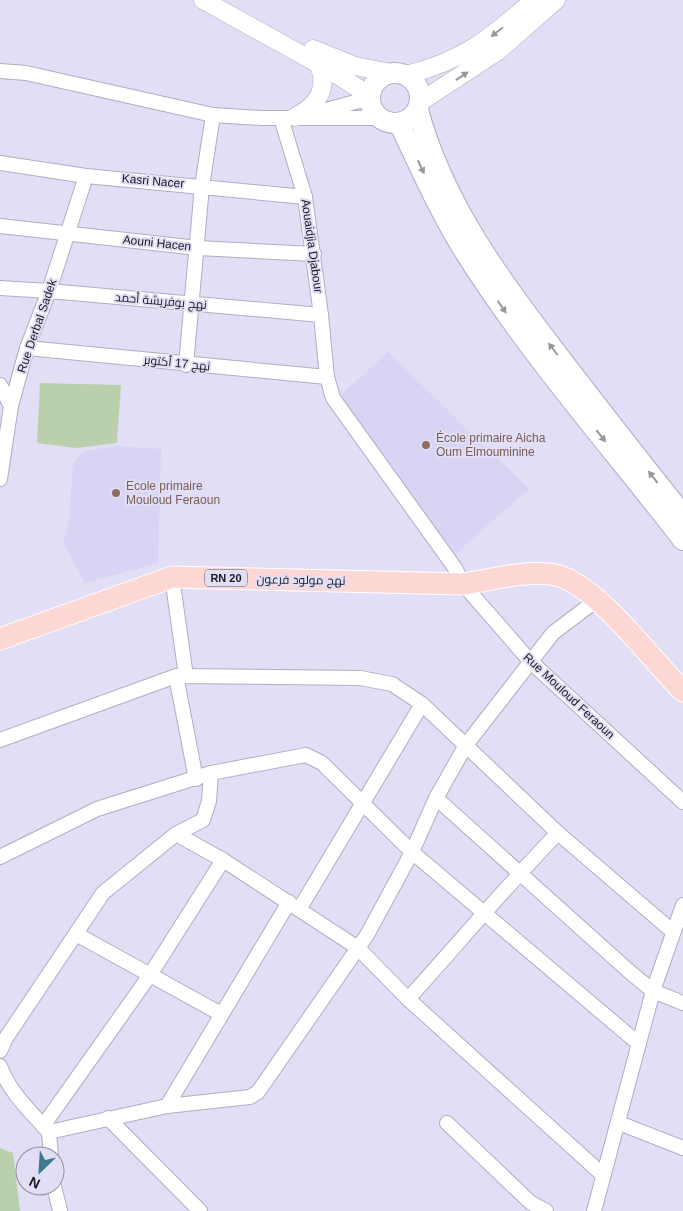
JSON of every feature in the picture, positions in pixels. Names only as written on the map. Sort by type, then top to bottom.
[{"type":"main road","points":[[419,106],[407,120],[390,121],[375,113],[370,97],[376,81],[399,74],[417,84],[419,106],[430,151],[447,191],[498,276],[683,515]]},
{"type":"main road","points":[[390,121],[479,273],[534,351],[683,540]]},
{"type":"main road","name":"RN 20","points":[[463,584],[490,579],[550,574],[564,577],[598,599],[683,691]]},
{"type":"main road","name":"نهج مولود فرعون","points":[[0,639],[172,577],[463,584]]},
{"type":"street","points":[[203,0],[318,63],[370,97]]},
{"type":"street","points":[[223,0],[339,60],[370,70],[399,74],[438,66],[468,53],[506,25],[534,0]]},
{"type":"street","points":[[419,106],[498,52],[556,0]]},
{"type":"street","points":[[293,117],[313,106],[319,98],[323,79],[318,63]]},
{"type":"street","points":[[0,70],[26,73],[213,115],[390,121]]},
{"type":"street","points":[[293,117],[370,97]]},
{"type":"street","points":[[186,364],[198,248],[202,186],[213,115]]},
{"type":"street","name":"Aouaidjia Djabour","points":[[293,117],[314,254],[327,377]]},
{"type":"street","name":"Kasri Nacer","points":[[0,163],[86,176],[305,197]]},
{"type":"street","name":"Rue Derbal Sadek","points":[[0,479],[1,460],[11,406],[27,348],[49,291],[86,176]]},
{"type":"street","name":"Aouni Hacen","points":[[0,226],[198,248],[314,254]]},
{"type":"street","name":"نهج بوفريشة أحمد","points":[[0,288],[321,315]]},
{"type":"street","name":"نهج 17 أكتوبر","points":[[27,348],[327,377]]},
{"type":"street","name":"Rue Mouloud Feraoun","points":[[327,377],[333,398],[455,568],[463,584],[530,660],[683,802]]},
{"type":"street","points":[[0,385],[11,406]]},
{"type":"street","points":[[172,577],[181,676],[196,779]]},
{"type":"street","points":[[46,1129],[167,1106],[250,1097],[261,1090],[358,948],[412,852],[436,798],[466,745],[530,660],[553,633],[598,599]]},
{"type":"street","points":[[0,740],[181,676],[360,678],[392,684],[422,704],[558,833],[672,931]]},
{"type":"street","points":[[167,1106],[221,1014],[363,800],[422,704]]},
{"type":"street","points":[[0,857],[97,810],[211,774],[309,756],[322,763],[363,800],[412,852],[639,1044]]},
{"type":"street","points":[[0,1051],[6,1038],[103,894],[176,834],[206,817],[211,774]]},
{"type":"street","points":[[436,798],[653,991],[683,1003]]},
{"type":"street","points":[[408,999],[486,914],[520,872],[558,833]]},
{"type":"street","points":[[176,834],[223,860],[358,948],[408,999],[603,1175]]},
{"type":"street","points":[[46,1129],[150,975],[223,860]]},
{"type":"street","points":[[594,1211],[653,991],[672,931],[683,905]]},
{"type":"street","points":[[76,934],[221,1014]]},
{"type":"street","points":[[0,1066],[4,1077],[17,1095],[46,1129],[49,1146]]},
{"type":"street","points":[[108,1118],[200,1211]]},
{"type":"street","points":[[447,1123],[527,1207],[546,1211]]},
{"type":"street","points":[[619,1123],[683,1148]]},
{"type":"street","points":[[56,1196],[60,1211]]},
{"type":"shaded area","name":"École primaire Aicha Oum Elmouminine","points":[[388,352],[529,489],[455,554],[334,401]]},
{"type":"shaded area","name":"Ecole primaire Mouloud Feraoun","points":[[117,446],[161,449],[158,563],[85,583],[63,542],[69,522],[73,464],[85,451]]},
{"type":"green space","points":[[40,383],[121,385],[117,443],[76,448],[37,443]]},
{"type":"green space","points":[[0,1148],[13,1153],[15,1196],[18,1196],[20,1211],[0,1211]]},
{"type":"place","name":"École primaire Aicha Oum Elmouminine","points":[[426,445]]},
{"type":"place","name":"Ecole primaire Mouloud Feraoun","points":[[116,493]]}]
